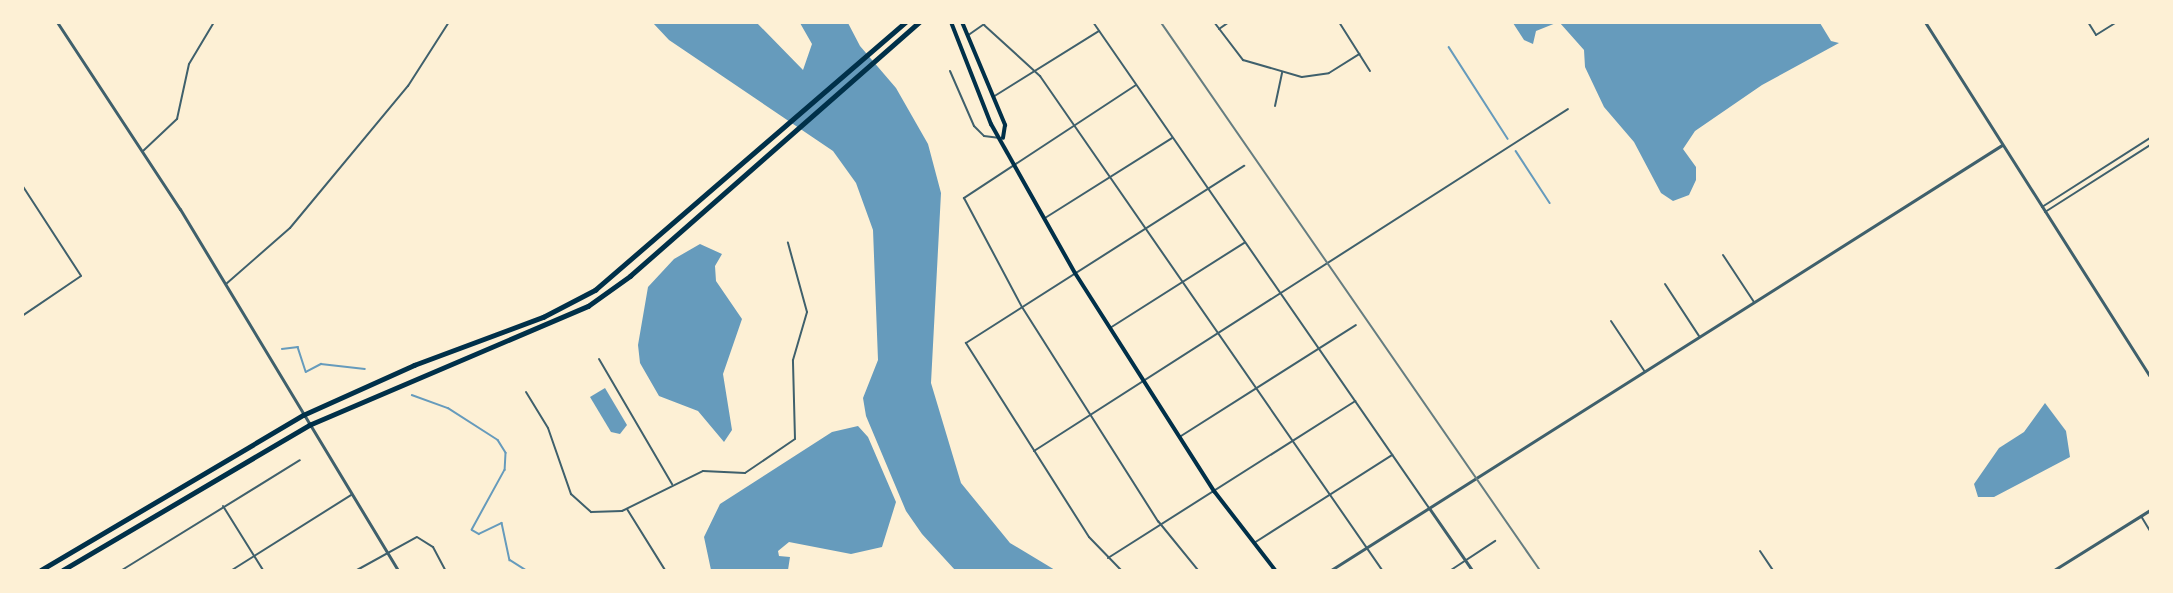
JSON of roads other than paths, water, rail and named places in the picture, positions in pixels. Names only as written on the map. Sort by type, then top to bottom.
[{"type":"highway","points":[[41,570],[303,415],[576,301],[643,253],[906,22]]},
{"type":"highway","points":[[63,570],[309,425],[588,306],[919,22]]},
{"type":"main road","points":[[951,22],[991,124],[1003,138],[1075,273],[1214,491],[1275,570]]},
{"type":"main road","points":[[962,22],[1005,125],[1003,138]]},
{"type":"street","points":[[57,22],[143,151],[226,284],[398,570]]},
{"type":"street","points":[[143,151],[177,119],[189,64],[214,22]]},
{"type":"street","points":[[226,284],[290,228],[408,86],[449,22]]},
{"type":"street","points":[[1093,22],[1472,570]]},
{"type":"street","points":[[1214,22],[1243,60],[1282,72],[1322,75],[1359,54]]},
{"type":"street","points":[[1219,29],[1229,22]]},
{"type":"street","points":[[1339,22],[1370,71]]},
{"type":"street","points":[[1925,22],[2151,376]]},
{"type":"street","points":[[2088,22],[2096,35],[2116,22]]},
{"type":"street","points":[[967,36],[986,24],[1036,71],[1382,570]]},
{"type":"street","points":[[993,97],[1099,31]]},
{"type":"street","points":[[950,71],[979,132],[1003,138]]},
{"type":"street","points":[[1275,106],[1282,72]]},
{"type":"street","points":[[1136,85],[986,181],[966,195],[965,202],[1022,307],[1160,525],[1198,570]]},
{"type":"street","points":[[1034,451],[1220,335],[1568,110]]},
{"type":"street","points":[[1045,218],[1172,137]]},
{"type":"street","points":[[2042,207],[2151,138]]},
{"type":"street","points":[[2045,212],[2151,144]]},
{"type":"street","points":[[1331,570],[2002,145]]},
{"type":"street","points":[[1121,570],[1108,558],[1034,451],[966,343],[1244,166]]},
{"type":"street","points":[[22,185],[81,276],[22,316]]},
{"type":"street","points":[[1110,328],[1245,242]]},
{"type":"street","points":[[526,392],[548,428],[571,494],[591,512],[627,509],[672,484],[703,471],[745,473],[795,439],[794,360],[807,312],[788,243]]},
{"type":"street","points":[[1723,255],[1754,302]]},
{"type":"street","points":[[1665,284],[1699,336]]},
{"type":"street","points":[[1611,321],[1645,372]]},
{"type":"street","points":[[1179,437],[1356,326]]},
{"type":"street","points":[[599,359],[672,484]]},
{"type":"street","points":[[1108,558],[1355,401]]},
{"type":"street","points":[[1254,543],[1392,455]]},
{"type":"street","points":[[122,570],[300,460]]},
{"type":"street","points":[[232,570],[352,494]]},
{"type":"street","points":[[223,506],[264,570]]},
{"type":"street","points":[[627,509],[665,570]]},
{"type":"street","points":[[2055,570],[2151,510]]},
{"type":"street","points":[[2141,516],[2151,531]]},
{"type":"street","points":[[357,570],[387,552],[422,538],[433,546],[445,570]]},
{"type":"street","points":[[1451,570],[1495,541]]},
{"type":"street","points":[[1760,551],[1773,570]]},
{"type":"water","points":[[653,23],[757,23],[803,70],[812,44],[800,23],[848,23],[860,46],[896,88],[928,144],[941,193],[931,383],[961,483],[1010,543],[1055,570],[955,570],[922,534],[906,511],[866,416],[863,398],[878,360],[873,230],[856,183],[833,151],[669,40]]},
{"type":"water","points":[[1513,23],[1556,23],[1536,31],[1533,44],[1524,40]]},
{"type":"water","points":[[1560,23],[1820,23],[1831,41],[1839,43],[1762,85],[1695,131],[1683,149],[1696,167],[1696,180],[1689,195],[1673,201],[1661,193],[1634,142],[1604,107],[1585,67],[1584,50]]},
{"type":"water","points":[[700,244],[722,254],[715,266],[716,281],[742,319],[723,374],[732,430],[724,442],[698,411],[659,396],[640,363],[638,345],[648,287],[674,259]]},
{"type":"water","points":[[605,388],[627,425],[620,434],[611,432],[590,397]]},
{"type":"water","points":[[2045,403],[2066,431],[2070,457],[1994,497],[1978,497],[1974,484],[1999,448],[2024,432]]},
{"type":"water","points":[[858,426],[868,437],[896,502],[882,547],[851,554],[789,542],[778,551],[779,556],[790,557],[788,570],[711,570],[704,537],[720,504],[832,432]]},
{"type":"waterway","points":[[1449,47],[1508,139]]},
{"type":"waterway","points":[[1516,151],[1550,203]]},
{"type":"waterway","points":[[282,349],[298,347],[306,372],[321,364],[365,369]]},
{"type":"waterway","points":[[412,395],[448,408],[498,440],[506,453],[505,470],[472,530],[479,534],[502,523],[510,560],[526,570]]},
{"type":"railway","points":[[1161,22],[1540,570]]}]
